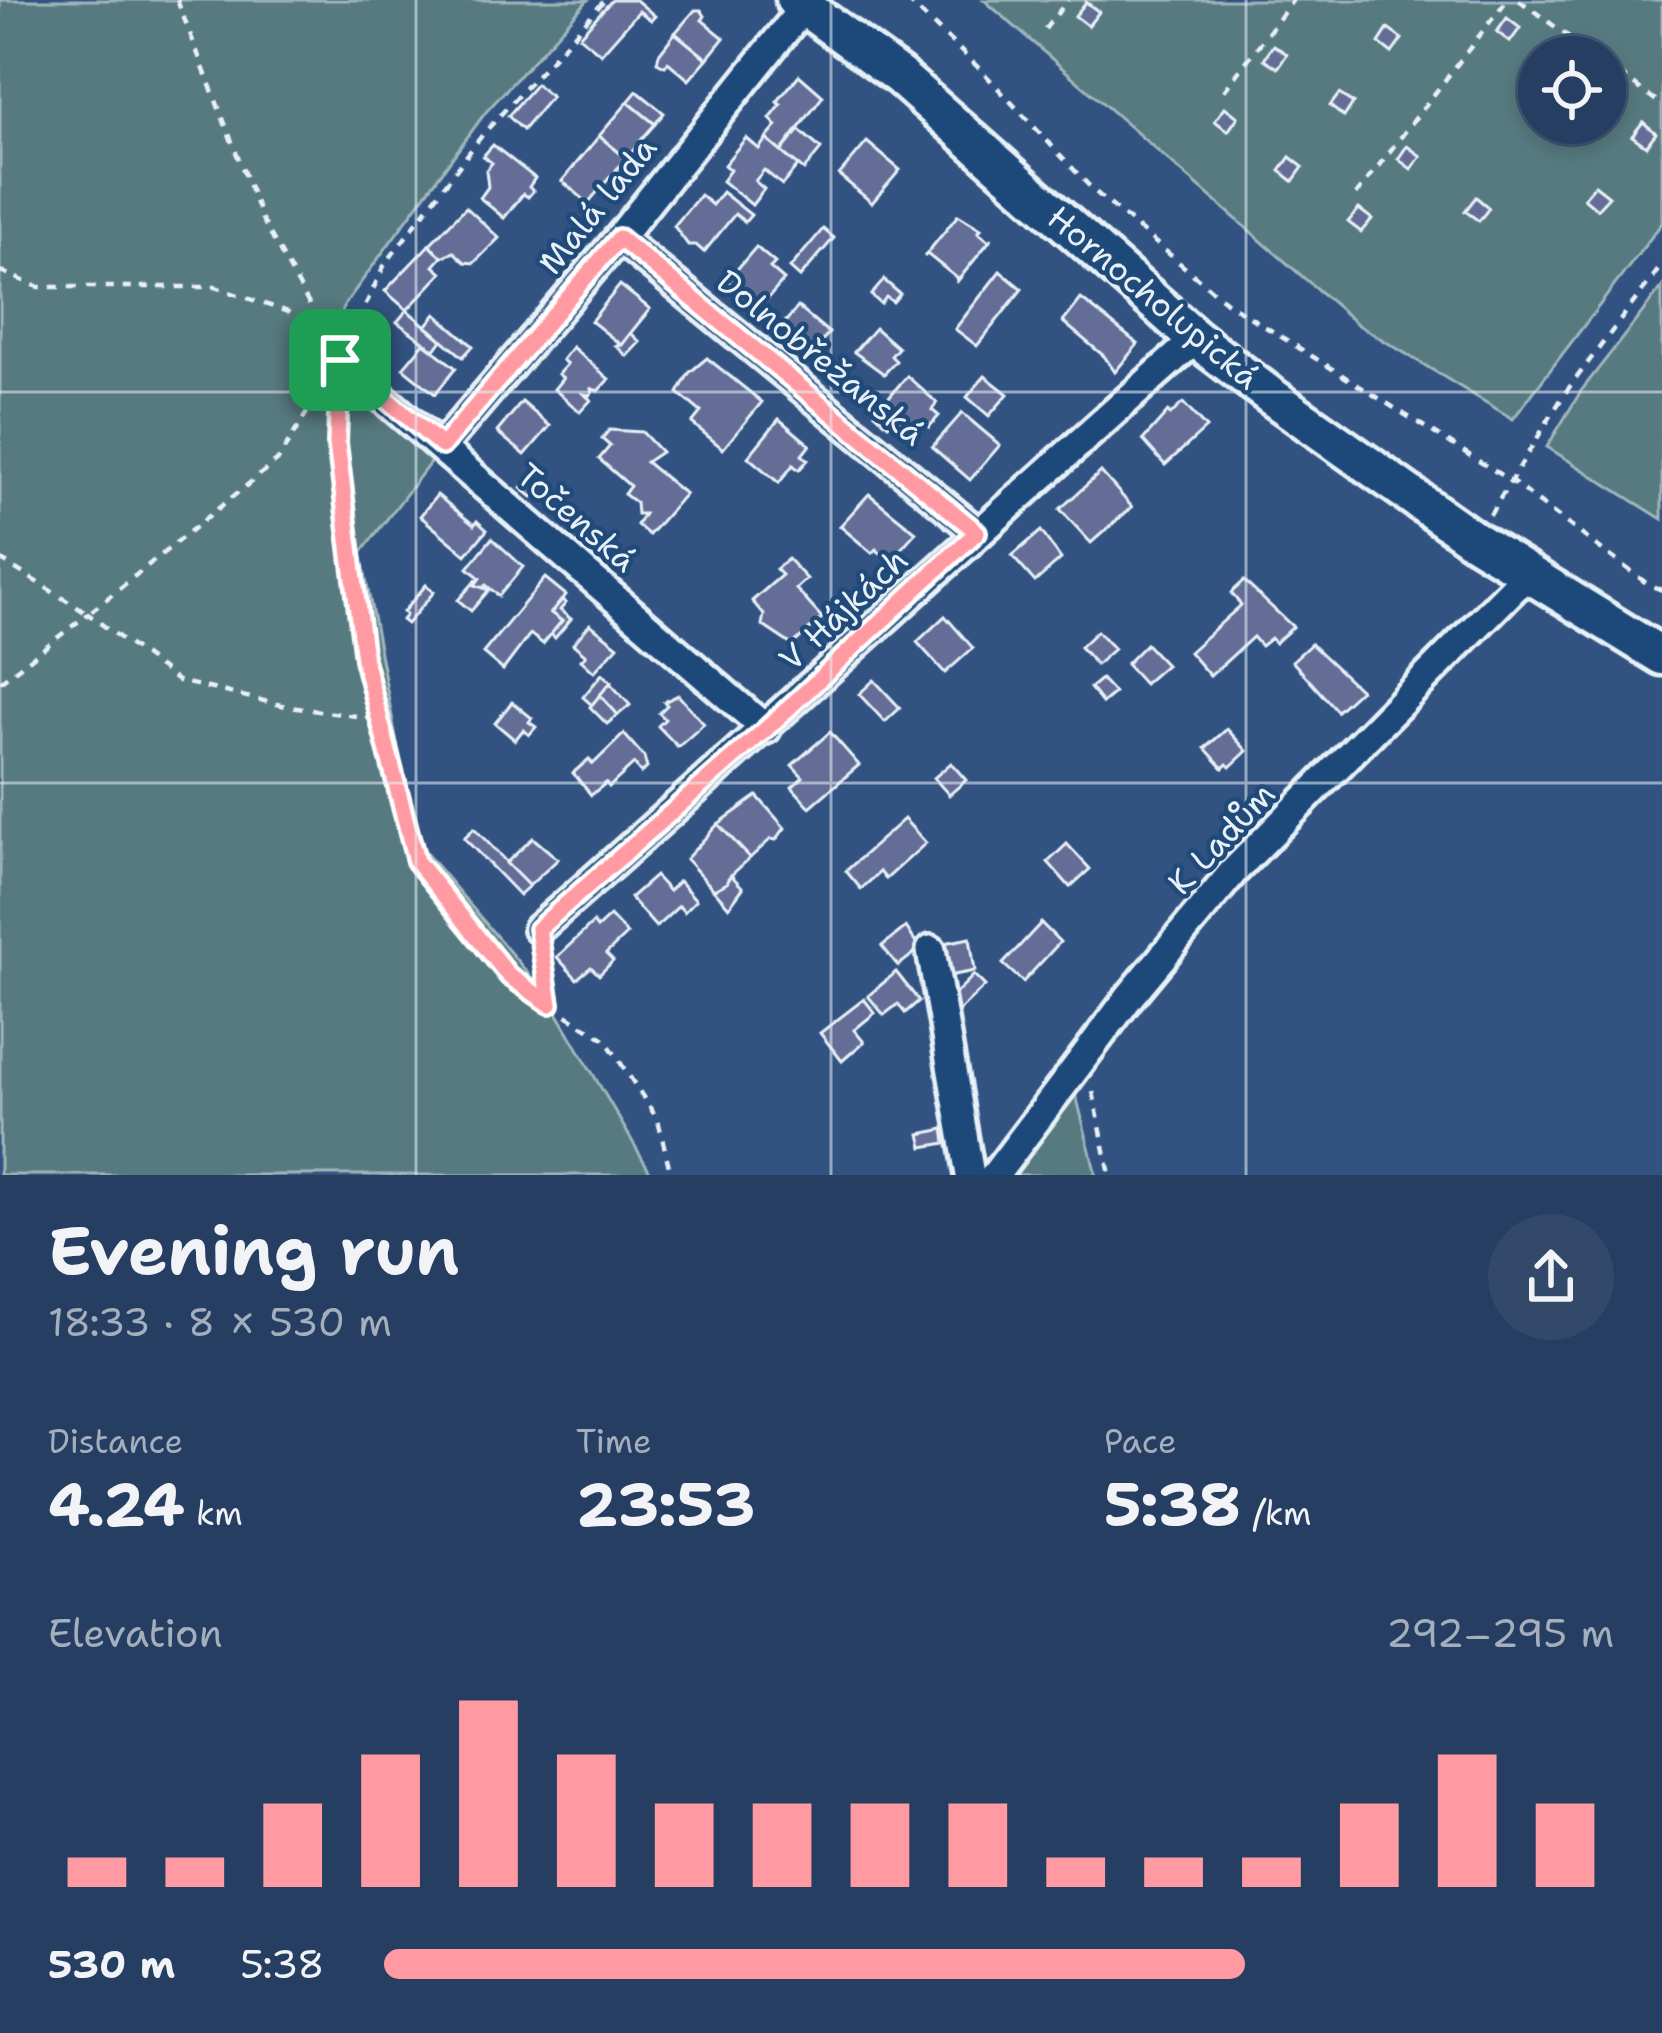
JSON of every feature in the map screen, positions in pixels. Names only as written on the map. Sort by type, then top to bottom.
[{"type":"street","name":"Malá lada","points":[[442,446],[619,238],[800,3]]},
{"type":"street","name":"Hornocholupická","points":[[800,3],[899,76],[1196,339],[1474,540],[1662,656]]},
{"type":"street","name":"Dolnobřežanská","points":[[619,238],[977,532]]},
{"type":"street","name":"V Hájkách","points":[[538,929],[1196,339]]},
{"type":"street","name":"Točenská","points":[[340,360],[766,729]]},
{"type":"street","name":"K Ladům","points":[[995,1175],[1130,997],[1233,872],[1528,574]]},
{"type":"street","points":[[932,950],[970,1175]]},
{"type":"path","points":[[177,0],[262,219],[340,360],[337,443],[364,659],[416,861],[509,976],[605,1039],[658,1120],[671,1175]]},
{"type":"path","points":[[0,682],[278,460],[340,360],[384,266],[483,134],[604,0]]},
{"type":"path","points":[[907,0],[982,71],[1093,190],[1226,302],[1512,482],[1662,590]]},
{"type":"path","points":[[1045,29],[1068,0]]},
{"type":"path","points":[[1224,91],[1292,0]]},
{"type":"path","points":[[1356,195],[1507,0]]},
{"type":"path","points":[[1519,0],[1568,36]]},
{"type":"path","points":[[1626,78],[1662,105]]},
{"type":"path","points":[[1512,482],[1565,393],[1662,265]]},
{"type":"path","points":[[0,271],[38,286],[215,286],[288,312],[324,332]]},
{"type":"path","points":[[0,559],[88,614],[178,681],[290,707],[380,719]]},
{"type":"path","points":[[538,929],[550,1004]]},
{"type":"path","points":[[1085,1057],[1110,1175]]},
{"type":"green space","points":[[0,0],[588,0],[485,113],[345,304],[324,362],[433,459],[361,553],[401,764],[425,852],[548,997],[652,1175],[0,1175]]},
{"type":"green space","points":[[984,0],[1662,0],[1662,223],[1513,419],[1357,324]]},
{"type":"green space","points":[[1662,287],[1662,519],[1547,447],[1581,391]]},
{"type":"green space","points":[[1075,1091],[1096,1175],[1009,1175]]},
{"type":"building","points":[[612,0],[636,0],[655,16],[651,20],[639,11],[601,54],[579,36]]},
{"type":"building","points":[[1086,2],[1099,12],[1088,26],[1075,16]]},
{"type":"building","points":[[695,10],[701,10],[702,20],[724,38],[707,59],[675,33]]},
{"type":"building","points":[[1507,18],[1520,28],[1510,42],[1497,32]]},
{"type":"building","points":[[1388,29],[1402,39],[1392,53],[1379,43]]},
{"type":"building","points":[[675,33],[707,59],[689,80],[668,62],[665,66],[657,62]]},
{"type":"building","points":[[1273,45],[1287,54],[1278,68],[1264,59]]},
{"type":"building","points":[[799,75],[823,96],[781,152],[766,139],[777,126],[770,119]]},
{"type":"building","points":[[536,84],[551,97],[523,130],[508,116]]},
{"type":"building","points":[[637,91],[664,113],[655,124],[628,102]]},
{"type":"building","points":[[1339,94],[1353,103],[1344,117],[1330,106]]},
{"type":"building","points":[[628,102],[655,124],[641,140],[646,144],[626,158],[599,136]]},
{"type":"building","points":[[1225,107],[1238,117],[1228,131],[1215,121]]},
{"type":"building","points":[[1643,122],[1656,133],[1646,146],[1632,136]]},
{"type":"building","points":[[799,130],[821,149],[804,170],[781,152]]},
{"type":"building","points":[[599,136],[626,158],[616,170],[621,174],[616,181],[610,177],[588,203],[562,181]]},
{"type":"building","points":[[746,138],[759,149],[766,139],[798,166],[782,185],[764,170],[755,181],[764,189],[752,205],[722,181],[730,170],[724,165]]},
{"type":"building","points":[[867,142],[900,170],[872,203],[839,175]]},
{"type":"building","points":[[493,145],[535,178],[529,187],[533,191],[528,197],[523,194],[504,218],[480,198],[488,187],[486,170],[492,163],[483,156]]},
{"type":"building","points":[[1407,146],[1421,156],[1411,169],[1398,159]]},
{"type":"building","points":[[1290,157],[1303,167],[1293,181],[1280,171]]},
{"type":"building","points":[[1595,185],[1609,196],[1597,209],[1584,198]]},
{"type":"building","points":[[722,192],[751,215],[745,222],[735,214],[704,252],[688,245],[674,226],[700,195],[712,205]]},
{"type":"building","points":[[1476,197],[1489,208],[1479,221],[1465,211]]},
{"type":"building","points":[[466,207],[499,238],[474,263],[454,252],[442,257],[429,245]]},
{"type":"building","points":[[1359,209],[1372,219],[1361,232],[1348,222]]},
{"type":"building","points":[[958,215],[981,229],[978,232],[989,241],[992,238],[956,283],[958,279],[927,254],[924,257]]},
{"type":"building","points":[[823,229],[834,238],[800,277],[790,268]]},
{"type":"building","points":[[429,245],[442,257],[434,266],[442,273],[407,310],[385,291]]},
{"type":"building","points":[[756,247],[775,263],[770,268],[784,280],[759,309],[727,281]]},
{"type":"building","points":[[1000,271],[1022,289],[977,346],[955,329]]},
{"type":"building","points":[[884,280],[900,294],[893,302],[886,297],[881,304],[871,295]]},
{"type":"building","points":[[620,285],[650,309],[621,345],[591,321]]},
{"type":"building","points":[[1081,299],[1138,344],[1115,372],[1104,356],[1063,322]]},
{"type":"building","points":[[798,307],[829,333],[811,354],[780,328]]},
{"type":"building","points":[[407,310],[442,340],[435,350],[397,322]]},
{"type":"building","points":[[436,314],[473,346],[463,357],[426,326]]},
{"type":"building","points":[[875,328],[898,348],[891,356],[896,361],[884,374],[854,352]]},
{"type":"building","points":[[631,333],[640,342],[627,356],[616,346]]},
{"type":"building","points":[[424,343],[456,368],[435,394],[403,368]]},
{"type":"building","points":[[572,347],[609,379],[598,391],[590,388],[590,395],[584,394],[591,400],[580,412],[554,389],[567,364],[562,360]]},
{"type":"building","points":[[707,358],[762,402],[723,449],[692,423],[701,412],[678,393],[689,373]]},
{"type":"building","points":[[907,376],[937,403],[932,410],[939,416],[929,427],[922,420],[912,431],[896,417],[888,425],[875,413]]},
{"type":"building","points":[[985,376],[1008,394],[989,416],[967,397]]},
{"type":"building","points":[[522,402],[550,426],[525,455],[497,432]]},
{"type":"building","points":[[1183,403],[1206,428],[1165,465],[1143,440]]},
{"type":"building","points":[[962,413],[1000,445],[970,480],[932,447]]},
{"type":"building","points":[[779,419],[810,445],[802,455],[808,460],[799,470],[793,465],[779,483],[748,457]]},
{"type":"building","points":[[609,430],[642,432],[661,452],[646,462],[685,494],[649,535],[637,525],[644,514],[637,514],[636,503],[624,494],[630,486],[599,459],[610,446],[602,439]]},
{"type":"building","points":[[538,468],[549,477],[532,497],[521,488]]},
{"type":"building","points":[[1101,472],[1132,507],[1091,543],[1060,509]]},
{"type":"building","points":[[869,494],[916,532],[890,561],[876,549],[872,553],[840,526]]},
{"type":"building","points":[[437,495],[487,530],[466,555],[420,516]]},
{"type":"building","points":[[1041,531],[1061,559],[1035,582],[1012,556]]},
{"type":"building","points":[[492,538],[523,567],[499,596],[486,585],[481,590],[475,585],[480,578],[468,568]]},
{"type":"building","points":[[788,559],[807,579],[796,589],[822,618],[792,645],[762,625],[764,615],[752,601],[782,575],[776,569]]},
{"type":"building","points":[[545,578],[566,595],[551,613],[562,621],[543,644],[530,634],[503,670],[483,653]]},
{"type":"building","points":[[477,579],[475,585],[489,590],[471,611],[458,600]]},
{"type":"building","points":[[1244,581],[1293,627],[1275,643],[1271,638],[1261,646],[1253,637],[1210,676],[1189,652],[1241,605],[1231,593]]},
{"type":"building","points":[[426,585],[434,592],[407,624],[403,612]]},
{"type":"building","points":[[562,600],[566,603],[560,610],[571,619],[555,638],[551,634],[562,621],[551,613]]},
{"type":"building","points":[[945,616],[973,648],[945,673],[917,642]]},
{"type":"building","points":[[590,624],[618,646],[594,672],[581,660],[586,655],[573,644]]},
{"type":"building","points":[[1097,631],[1114,649],[1096,665],[1080,647]]},
{"type":"building","points":[[1146,644],[1166,665],[1144,684],[1126,664]]},
{"type":"building","points":[[1311,644],[1360,690],[1337,711],[1292,661]]},
{"type":"building","points":[[602,674],[611,682],[592,705],[583,697]]},
{"type":"building","points":[[1101,679],[1114,693],[1102,703],[1090,688]]},
{"type":"building","points":[[874,680],[900,708],[885,722],[859,694]]},
{"type":"building","points":[[610,683],[630,705],[618,715],[600,695]]},
{"type":"building","points":[[600,695],[618,715],[607,724],[590,707]]},
{"type":"building","points":[[678,695],[704,724],[678,747],[658,726],[665,719],[659,713],[667,705],[664,702]]},
{"type":"building","points":[[512,702],[536,727],[529,735],[523,730],[515,740],[495,723]]},
{"type":"building","points":[[1227,729],[1247,751],[1223,768],[1205,748]]},
{"type":"building","points":[[830,732],[859,765],[810,807],[792,787],[803,777],[792,765]]},
{"type":"building","points":[[624,734],[644,757],[647,768],[641,773],[634,764],[609,787],[606,783],[591,795],[573,773],[589,759],[593,764]]},
{"type":"building","points":[[951,763],[966,780],[949,795],[934,778]]},
{"type":"building","points":[[757,796],[785,828],[750,858],[718,824]]},
{"type":"building","points":[[904,819],[926,843],[886,879],[880,872],[861,889],[846,871]]},
{"type":"building","points":[[718,824],[750,858],[714,890],[686,859]]},
{"type":"building","points":[[474,828],[529,886],[519,895],[464,838]]},
{"type":"building","points":[[533,838],[558,859],[529,886],[506,863]]},
{"type":"building","points":[[1067,844],[1090,869],[1070,887],[1048,862]]},
{"type":"building","points":[[731,875],[743,888],[729,907],[714,890]]},
{"type":"building","points":[[655,876],[669,891],[679,881],[696,900],[684,912],[679,906],[656,927],[630,898]]},
{"type":"building","points":[[610,916],[627,934],[606,954],[613,961],[599,975],[591,967],[577,979],[557,957],[593,923],[597,928]]},
{"type":"building","points":[[1041,923],[1060,942],[1023,982],[1003,964]]},
{"type":"building","points":[[906,927],[920,949],[898,966],[882,946]]},
{"type":"building","points":[[970,938],[975,971],[949,976],[944,943]]},
{"type":"building","points":[[896,972],[919,1001],[905,1013],[898,1004],[884,1015],[868,996]]},
{"type":"building","points":[[974,975],[985,986],[956,1014],[953,996]]},
{"type":"building","points":[[864,999],[875,1013],[854,1030],[864,1042],[842,1061],[820,1033]]},
{"type":"building","points":[[944,1129],[946,1143],[923,1147],[920,1134]]},
{"type":"route","points":[[619,238],[977,532],[766,729],[538,929],[550,1004],[509,976],[416,861],[364,659],[337,443],[340,360],[442,446],[619,238]]}]
